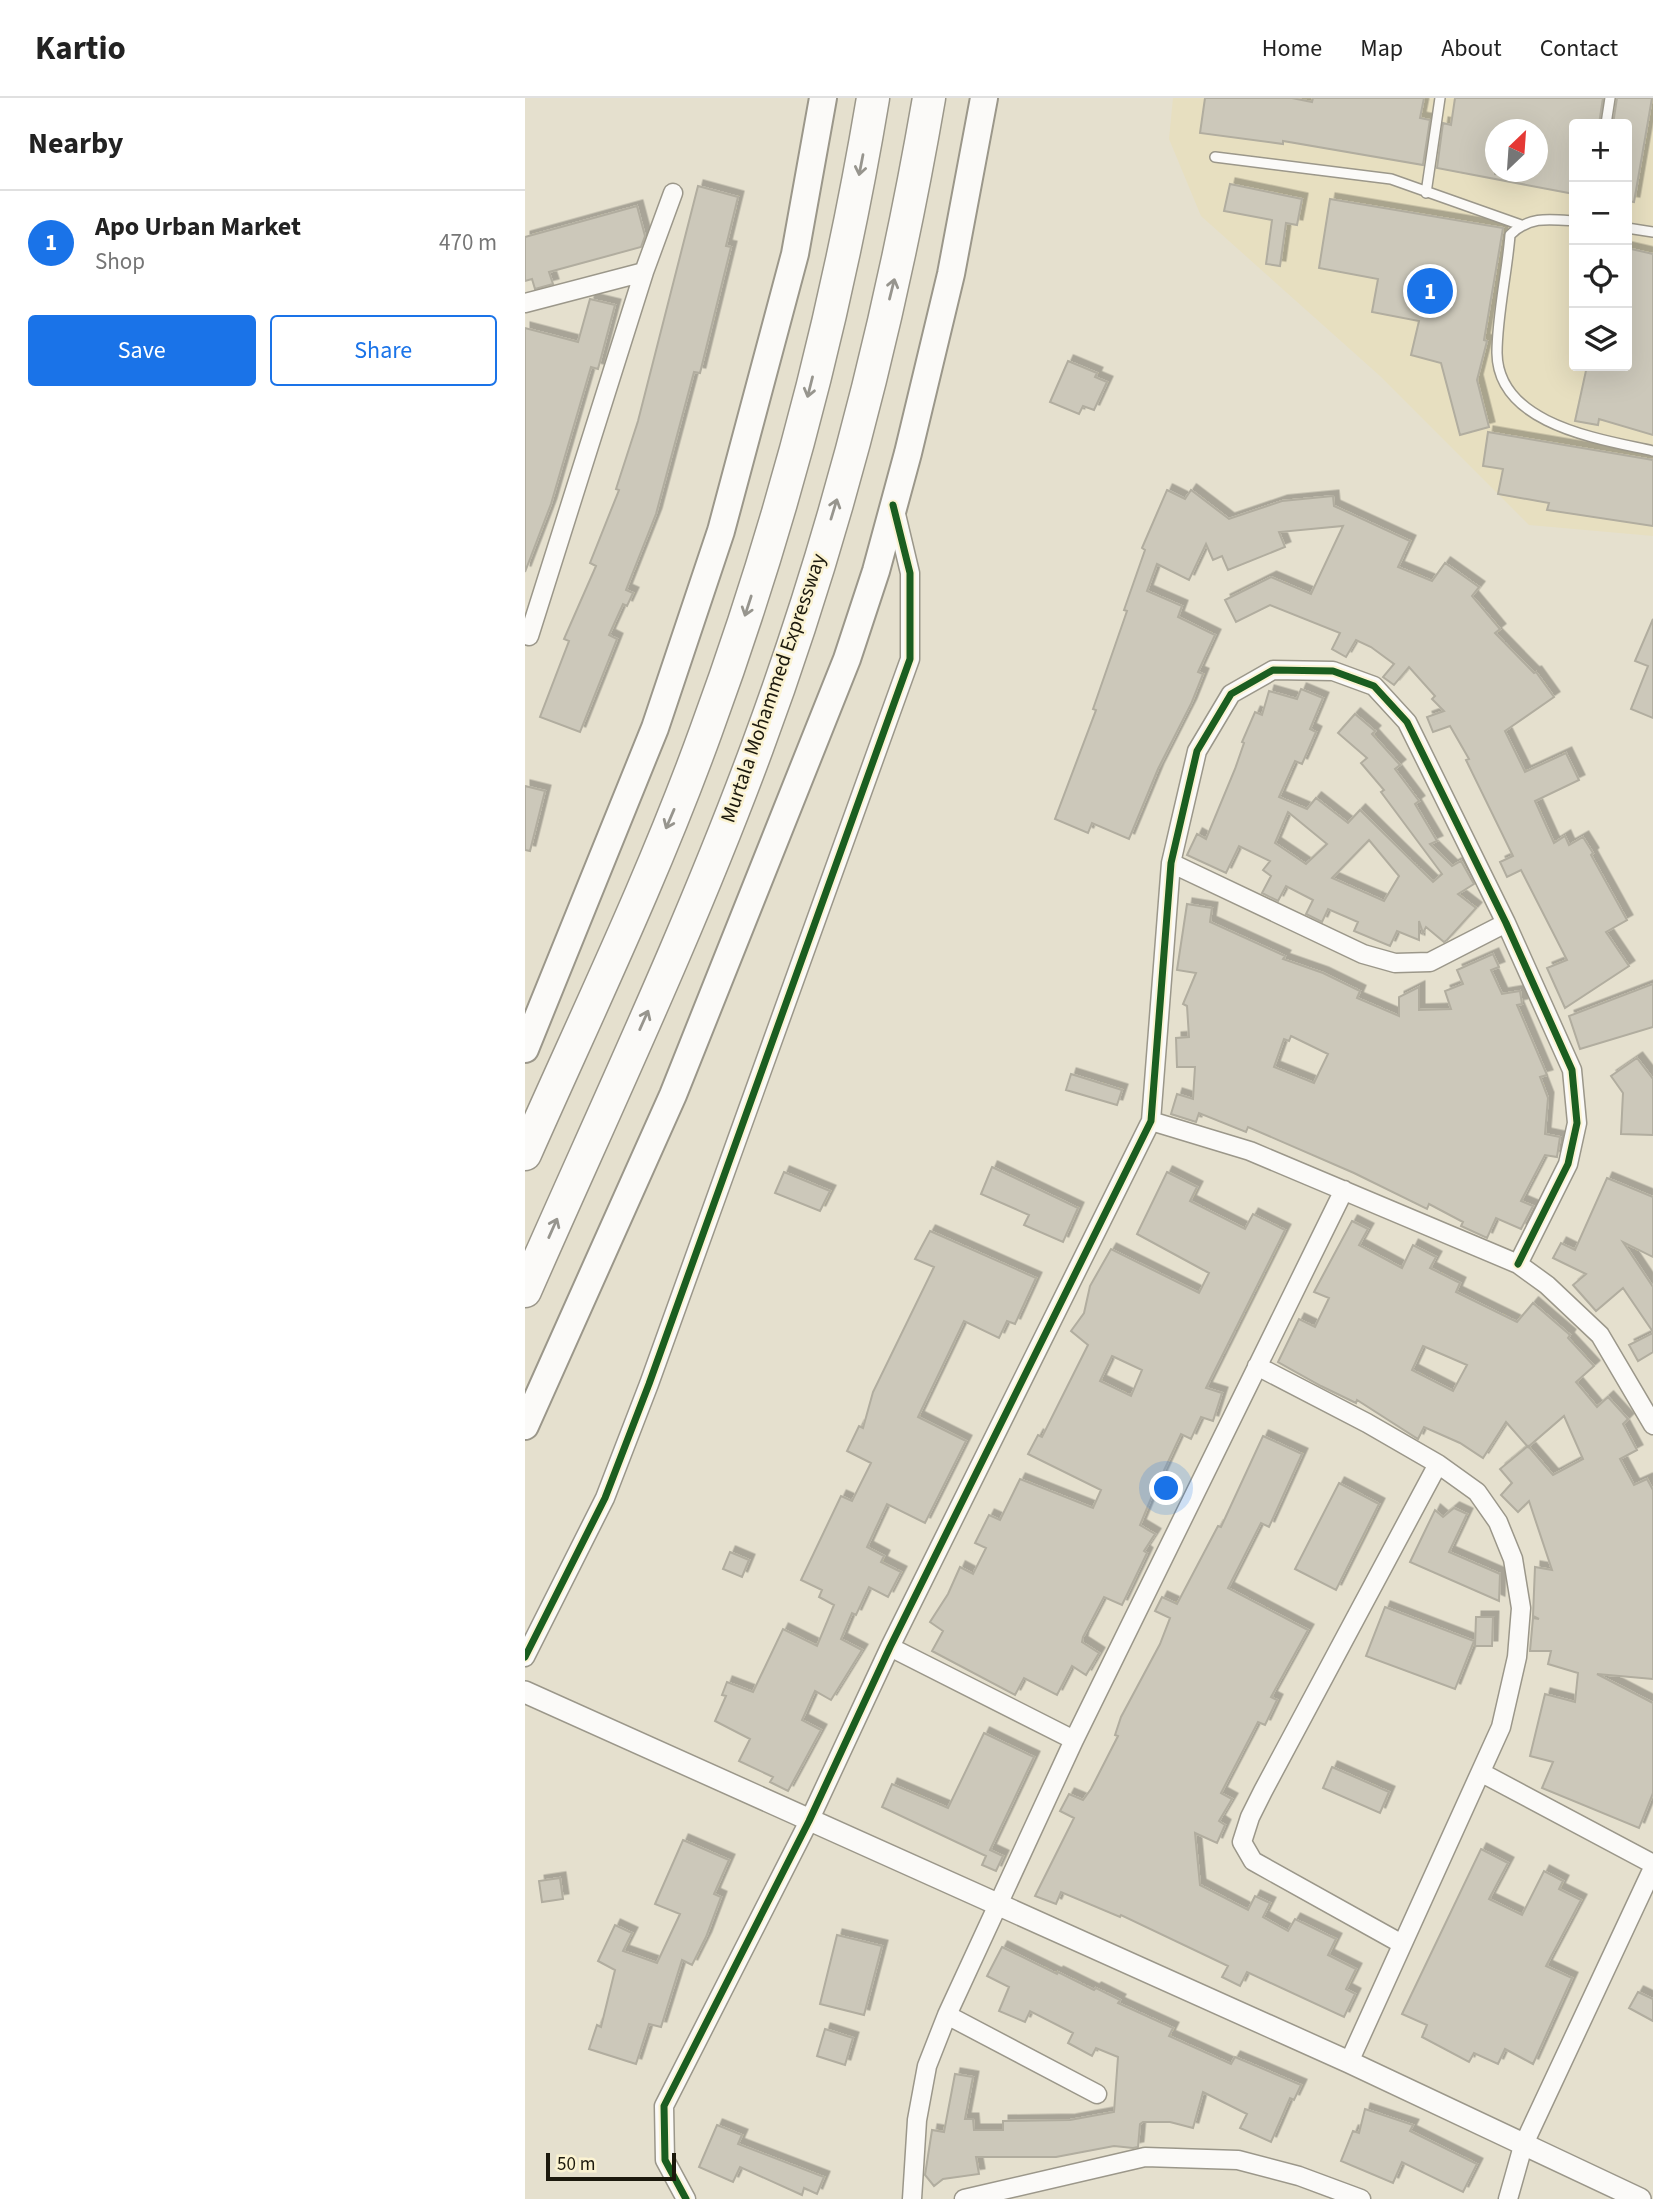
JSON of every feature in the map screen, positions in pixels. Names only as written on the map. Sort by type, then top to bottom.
[{"type":"highway","points":[[525,1154],[625,928],[706,733],[794,454],[848,236],[873,98]]},
{"type":"highway","name":"Murtala Mohammed Expressway","points":[[525,1291],[675,950],[757,747],[848,462],[905,236],[929,98]]},
{"type":"main road","points":[[525,1049],[655,728],[721,531],[795,254],[812,175],[823,98]]},
{"type":"main road","points":[[525,1426],[673,1095],[760,883],[847,659],[876,571],[951,274],[984,98]]},
{"type":"street","points":[[527,640],[644,272],[673,193]]},
{"type":"street","points":[[525,303],[644,272]]},
{"type":"street","points":[[525,1657],[605,1498],[905,673],[909,659],[910,573],[893,505]]},
{"type":"street","points":[[686,2199],[665,2160],[664,2106],[809,1821],[890,1647],[1151,1121],[1171,863],[1198,751],[1231,694],[1273,670],[1333,671],[1374,687],[1407,722],[1506,923],[1572,1070],[1577,1123],[1568,1164],[1518,1264]]},
{"type":"street","points":[[1171,863],[1363,954],[1395,963],[1430,962],[1506,923]]},
{"type":"street","points":[[1151,1121],[1250,1151],[1518,1264],[1547,1285],[1600,1335],[1653,1426]]},
{"type":"street","points":[[912,2199],[917,2120],[927,2066],[947,2015],[1074,1740],[1345,1190]]},
{"type":"street","points":[[1257,1366],[1438,1464],[1477,1492],[1498,1522],[1513,1559],[1521,1608],[1517,1657],[1501,1727],[1349,2062]]},
{"type":"street","points":[[1402,1944],[1253,1861],[1242,1842],[1254,1808],[1438,1464]]},
{"type":"street","points":[[890,1647],[1074,1740]]},
{"type":"street","points":[[525,1692],[998,1907],[1349,2062],[1640,2199]]},
{"type":"street","points":[[1482,1773],[1653,1866],[1523,2146],[1508,2199]]},
{"type":"street","points":[[947,2015],[1097,2094]]},
{"type":"street","points":[[964,2199],[1145,2157],[1238,2160],[1299,2176],[1361,2199]]},
{"type":"lane","points":[[1426,193],[1440,98]]},
{"type":"lane","points":[[1607,119],[1610,98]]},
{"type":"lane","points":[[1215,157],[1391,179],[1521,225]]},
{"type":"lane","points":[[1569,221],[1542,218],[1521,225],[1510,235],[1497,354],[1503,381],[1526,408],[1571,433],[1653,451]]},
{"type":"lane","points":[[1632,229],[1653,232]]},
{"type":"shaded area","points":[[1173,98],[1653,98],[1653,536],[1529,525],[1380,376],[1201,216],[1169,139]]},
{"type":"building","points":[[1205,98],[1292,98],[1312,102],[1313,98],[1424,98],[1420,118],[1430,120],[1423,165],[1283,141],[1283,144],[1200,133]]},
{"type":"building","points":[[1455,98],[1603,98],[1600,119],[1569,119],[1569,193],[1511,182],[1548,182],[1548,119],[1485,119],[1485,177],[1437,168],[1443,123],[1451,125]]},
{"type":"building","points":[[1617,98],[1652,98],[1634,202],[1632,119],[1614,119]]},
{"type":"building","points":[[1230,184],[1302,199],[1297,225],[1286,223],[1280,266],[1266,264],[1272,220],[1224,211]]},
{"type":"building","points":[[698,186],[738,197],[726,246],[731,247],[700,373],[694,372],[656,514],[626,590],[633,593],[627,606],[623,604],[609,635],[617,639],[580,732],[540,717],[569,641],[564,639],[596,566],[590,563],[619,490],[616,489],[638,421]]},
{"type":"building","points":[[1330,199],[1503,228],[1484,340],[1487,341],[1477,380],[1489,427],[1460,435],[1441,363],[1411,355],[1419,321],[1372,312],[1378,279],[1319,268]]},
{"type":"building","points":[[637,206],[645,236],[641,247],[549,272],[553,284],[535,289],[532,279],[525,281],[525,237]]},
{"type":"building","points":[[1632,249],[1653,254],[1653,435],[1599,419],[1598,425],[1575,421],[1586,371],[1632,371]]},
{"type":"building","points":[[590,299],[615,305],[598,369],[591,367],[551,504],[525,572],[525,328],[578,342]]},
{"type":"building","points":[[1068,361],[1097,373],[1095,377],[1107,382],[1094,410],[1083,406],[1079,414],[1050,402]]},
{"type":"building","points":[[1488,432],[1653,460],[1653,526],[1547,510],[1549,503],[1498,494],[1503,469],[1483,466]]},
{"type":"building","points":[[1167,490],[1185,499],[1191,490],[1229,519],[1282,501],[1333,496],[1334,506],[1410,541],[1398,567],[1432,581],[1445,563],[1479,587],[1472,596],[1500,629],[1495,633],[1534,673],[1536,672],[1554,697],[1505,731],[1525,772],[1566,753],[1579,780],[1535,801],[1554,843],[1565,836],[1569,845],[1583,837],[1593,853],[1591,855],[1627,920],[1606,932],[1629,966],[1565,1008],[1547,968],[1567,960],[1521,870],[1507,877],[1500,862],[1513,856],[1466,760],[1469,759],[1450,726],[1433,732],[1427,717],[1444,711],[1432,699],[1435,696],[1409,667],[1394,685],[1383,677],[1394,664],[1371,647],[1356,640],[1346,657],[1332,649],[1340,633],[1270,605],[1236,622],[1225,600],[1271,577],[1311,594],[1343,526],[1279,532],[1285,547],[1228,570],[1222,556],[1213,560],[1206,544],[1189,580],[1157,564],[1147,591],[1182,606],[1178,617],[1215,635],[1198,672],[1203,674],[1191,704],[1158,769],[1129,839],[1092,823],[1088,833],[1055,819],[1096,710],[1093,709],[1145,550],[1142,548]]},
{"type":"building","points":[[1653,619],[1653,718],[1631,709],[1648,666],[1635,661]]},
{"type":"building","points":[[1301,689],[1323,698],[1310,729],[1316,732],[1302,764],[1295,761],[1279,797],[1307,809],[1316,798],[1348,823],[1360,810],[1433,882],[1442,874],[1381,792],[1384,790],[1361,763],[1367,758],[1338,733],[1355,714],[1375,731],[1372,734],[1400,765],[1395,769],[1419,801],[1415,804],[1437,841],[1430,844],[1452,866],[1461,861],[1474,884],[1458,894],[1476,908],[1444,942],[1426,927],[1423,933],[1419,921],[1419,940],[1397,931],[1390,946],[1354,931],[1358,922],[1328,909],[1322,922],[1306,914],[1313,900],[1286,886],[1278,901],[1262,893],[1271,876],[1263,870],[1270,861],[1239,846],[1226,873],[1187,855],[1197,834],[1206,839],[1235,769],[1244,743],[1242,742],[1255,712],[1262,715],[1269,691],[1297,699]],"holes":[[[1288,812],[1327,844],[1306,864],[1275,843]],[[1369,840],[1399,876],[1384,901],[1332,878]]]},
{"type":"building","points":[[525,786],[545,791],[530,851],[525,850]]},
{"type":"building","points":[[1187,904],[1212,908],[1210,922],[1285,956],[1283,959],[1323,973],[1360,991],[1357,998],[1399,1016],[1399,997],[1419,987],[1419,1010],[1451,1009],[1445,991],[1463,984],[1457,970],[1493,954],[1499,967],[1491,970],[1502,994],[1520,991],[1522,1004],[1517,1005],[1547,1075],[1540,1077],[1548,1098],[1545,1134],[1560,1137],[1557,1157],[1545,1155],[1521,1201],[1533,1206],[1521,1229],[1496,1218],[1487,1238],[1461,1226],[1463,1222],[1429,1204],[1427,1209],[1354,1173],[1248,1127],[1246,1132],[1199,1113],[1196,1122],[1171,1114],[1177,1094],[1193,1099],[1195,1067],[1177,1067],[1176,1038],[1189,1037],[1187,1006],[1183,1004],[1196,973],[1177,970]],"holes":[[[1291,1036],[1328,1054],[1314,1083],[1274,1067],[1284,1039],[1289,1041]]]},
{"type":"building","points":[[1653,984],[1653,1027],[1580,1049],[1569,1016]]},
{"type":"building","points":[[1637,1058],[1653,1079],[1653,1135],[1621,1134],[1623,1093],[1611,1076]]},
{"type":"building","points":[[1071,1074],[1122,1090],[1117,1105],[1066,1090]]},
{"type":"building","points":[[992,1167],[1078,1208],[1063,1242],[1024,1225],[1029,1215],[981,1194]]},
{"type":"building","points":[[784,1172],[830,1191],[820,1211],[775,1193]]},
{"type":"building","points":[[1167,1172],[1197,1187],[1190,1201],[1245,1229],[1253,1214],[1285,1230],[1206,1388],[1222,1393],[1213,1421],[1201,1417],[1191,1439],[1181,1434],[1152,1496],[1140,1525],[1155,1534],[1144,1551],[1147,1553],[1122,1605],[1104,1597],[1083,1637],[1082,1642],[1099,1653],[1086,1675],[1072,1666],[1057,1695],[1024,1678],[1015,1695],[932,1651],[943,1631],[930,1622],[948,1594],[960,1567],[973,1574],[986,1548],[975,1543],[989,1515],[1000,1520],[1020,1479],[1093,1508],[1101,1490],[1028,1454],[1038,1435],[1042,1437],[1088,1345],[1071,1331],[1084,1313],[1090,1286],[1111,1249],[1199,1293],[1209,1273],[1137,1234]],"holes":[[[1112,1356],[1142,1370],[1131,1396],[1100,1381]]]},
{"type":"building","points":[[1607,1178],[1653,1197],[1653,1257],[1623,1242],[1653,1287],[1653,1332],[1623,1288],[1596,1311],[1573,1285],[1586,1274],[1553,1258],[1561,1243],[1575,1250]]},
{"type":"building","points":[[1352,1221],[1368,1229],[1359,1245],[1402,1268],[1413,1245],[1436,1257],[1430,1268],[1460,1283],[1456,1292],[1517,1322],[1533,1303],[1570,1335],[1568,1338],[1594,1366],[1576,1382],[1597,1407],[1608,1397],[1628,1419],[1623,1424],[1637,1450],[1620,1459],[1634,1485],[1647,1479],[1653,1490],[1653,1679],[1597,1674],[1653,1703],[1653,1793],[1639,1828],[1542,1788],[1553,1762],[1530,1756],[1545,1694],[1575,1702],[1578,1673],[1548,1664],[1551,1651],[1530,1651],[1533,1618],[1539,1619],[1533,1616],[1535,1567],[1552,1570],[1529,1501],[1518,1512],[1501,1495],[1512,1483],[1500,1469],[1527,1446],[1506,1422],[1483,1458],[1460,1443],[1424,1427],[1418,1439],[1357,1400],[1356,1403],[1278,1362],[1299,1319],[1315,1327],[1329,1298],[1314,1292]],"holes":[[[1423,1346],[1467,1365],[1453,1391],[1412,1370]],[[1564,1416],[1583,1459],[1553,1475],[1528,1447]]]},
{"type":"building","points":[[930,1231],[1036,1278],[1015,1324],[1007,1321],[999,1338],[964,1321],[918,1417],[966,1441],[925,1523],[887,1504],[867,1547],[884,1556],[881,1562],[901,1572],[888,1597],[869,1587],[856,1615],[852,1613],[841,1639],[862,1650],[831,1700],[815,1691],[802,1720],[821,1730],[788,1791],[770,1782],[773,1777],[739,1761],[750,1739],[715,1721],[726,1696],[722,1695],[727,1682],[753,1692],[783,1629],[817,1646],[834,1605],[819,1597],[822,1590],[801,1580],[841,1496],[852,1501],[871,1463],[847,1451],[859,1426],[863,1428],[873,1392],[934,1267],[915,1259]]},
{"type":"building","points":[[1653,1333],[1653,1352],[1638,1361],[1629,1345]]},
{"type":"building","points":[[1263,1436],[1302,1454],[1269,1527],[1261,1523],[1228,1588],[1308,1630],[1271,1697],[1277,1700],[1265,1725],[1258,1722],[1221,1793],[1232,1799],[1219,1821],[1225,1825],[1217,1843],[1195,1833],[1200,1885],[1248,1910],[1255,1896],[1270,1903],[1263,1917],[1288,1931],[1295,1919],[1336,1939],[1328,1955],[1356,1969],[1346,1989],[1355,1994],[1344,2017],[1247,1972],[1240,1986],[1222,1977],[1228,1966],[1121,1915],[1120,1917],[1061,1892],[1056,1904],[1035,1896],[1074,1818],[1060,1811],[1069,1794],[1083,1800],[1091,1789],[1118,1736],[1115,1735],[1121,1717],[1160,1644],[1170,1618],[1155,1611],[1162,1597],[1177,1604],[1218,1526],[1221,1527]]},
{"type":"building","points":[[1339,1483],[1379,1504],[1336,1590],[1295,1569]]},
{"type":"building","points":[[1454,1508],[1467,1514],[1449,1552],[1500,1574],[1499,1601],[1410,1562],[1435,1510],[1443,1517]]},
{"type":"building","points":[[730,1552],[749,1560],[742,1577],[723,1569]]},
{"type":"building","points":[[1385,1607],[1474,1641],[1455,1689],[1366,1656]]},
{"type":"building","points":[[1476,1617],[1493,1617],[1492,1646],[1475,1646]]},
{"type":"building","points":[[984,1733],[1034,1757],[990,1850],[1003,1856],[996,1871],[982,1865],[986,1856],[882,1807],[892,1784],[948,1808]]},
{"type":"building","points":[[1332,1767],[1389,1792],[1380,1813],[1323,1788]]},
{"type":"building","points":[[683,1840],[729,1860],[714,1894],[721,1897],[706,1937],[692,1965],[682,1960],[661,2027],[649,2024],[636,2064],[589,2049],[597,2025],[601,2027],[615,1970],[598,1961],[615,1925],[632,1933],[623,1951],[657,1963],[680,1914],[655,1904]]},
{"type":"building","points":[[1481,1849],[1508,1863],[1489,1899],[1522,1915],[1544,1871],[1563,1881],[1559,1889],[1581,1900],[1546,1966],[1572,1978],[1533,2064],[1505,2049],[1498,2064],[1474,2053],[1469,2062],[1422,2037],[1427,2025],[1402,2014]]},
{"type":"building","points":[[560,1878],[563,1899],[542,1902],[539,1881]]},
{"type":"building","points":[[837,1935],[882,1946],[864,2015],[820,2004]]},
{"type":"building","points":[[1002,1947],[1057,1974],[1058,1972],[1094,1990],[1096,1988],[1120,2000],[1118,2003],[1173,2028],[1169,2036],[1231,2064],[1235,2057],[1301,2085],[1294,2100],[1290,2098],[1271,2142],[1240,2128],[1247,2114],[1203,2092],[1193,2128],[1170,2122],[1143,2122],[1140,2124],[1138,2147],[1114,2146],[1056,2157],[976,2157],[979,2174],[943,2179],[934,2186],[925,2175],[932,2130],[944,2132],[955,2074],[973,2077],[965,2119],[973,2119],[974,2130],[1003,2130],[1003,2121],[1070,2120],[1114,2112],[1118,2057],[1096,2048],[1092,2056],[1068,2043],[1073,2033],[1030,2011],[1025,2022],[999,2011],[1009,1987],[987,1976]]},
{"type":"building","points":[[1638,1992],[1653,1999],[1653,2021],[1629,2008]]},
{"type":"building","points":[[825,2029],[853,2038],[845,2065],[817,2056]]},
{"type":"building","points":[[1365,2109],[1413,2125],[1410,2131],[1477,2164],[1463,2192],[1402,2162],[1393,2183],[1341,2161],[1353,2131],[1359,2133]]},
{"type":"building","points":[[717,2125],[742,2135],[738,2144],[824,2177],[817,2194],[804,2188],[802,2195],[740,2167],[733,2182],[699,2167]]},
{"type":"cycle path","points":[[525,1657],[605,1498],[649,1384],[910,659],[910,573],[893,505]]},
{"type":"cycle path","points":[[686,2199],[665,2160],[664,2106],[809,1821],[890,1647],[1151,1121],[1171,863],[1197,751],[1231,694],[1273,670],[1333,671],[1374,686],[1407,722],[1506,923],[1572,1070],[1577,1123],[1568,1164],[1518,1264]]},
{"type":"place","name":"Apo Urban Market","points":[[1430,291]]}]
